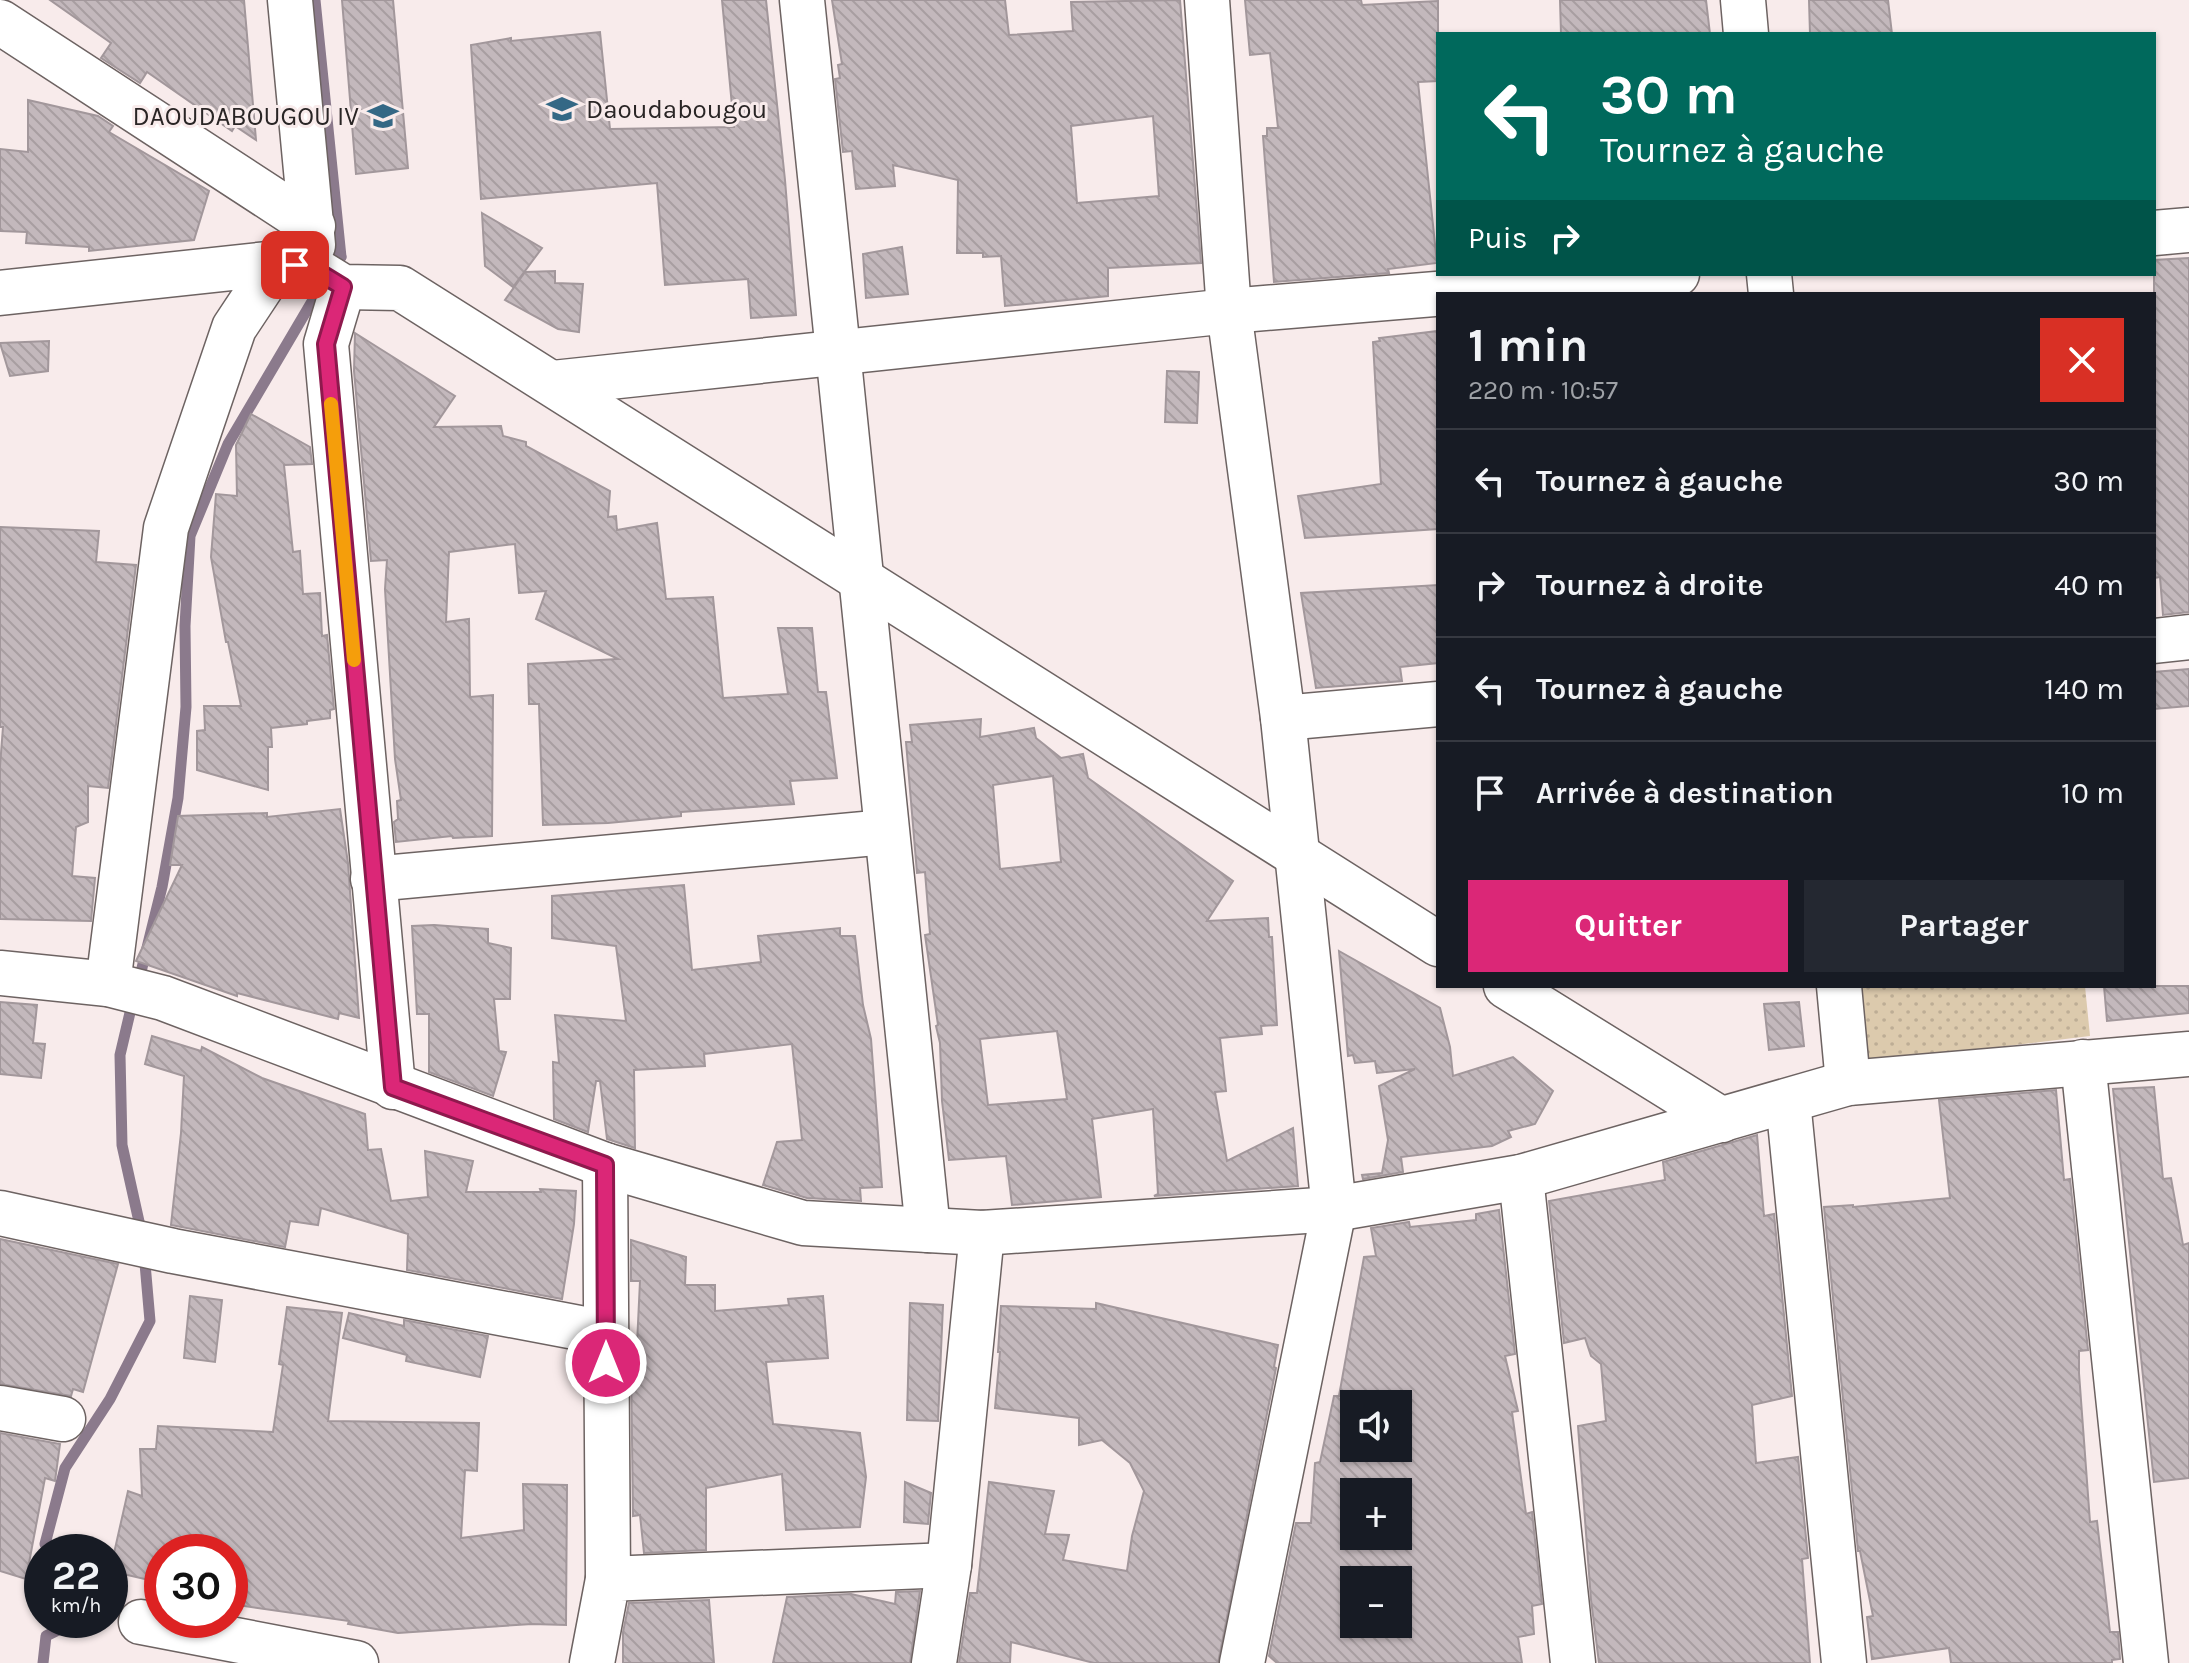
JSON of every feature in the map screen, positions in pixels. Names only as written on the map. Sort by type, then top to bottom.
[{"type":"street","points":[[290,0],[311,261],[326,344],[393,1087]]},
{"type":"street","points":[[802,0],[928,1230]]},
{"type":"street","points":[[1207,0],[1229,311],[1283,718],[1334,1209],[1242,1663]]},
{"type":"street","points":[[1743,0],[1746,32]]},
{"type":"street","points":[[0,22],[311,261],[400,288],[1436,943]]},
{"type":"street","points":[[2156,233],[2189,230]]},
{"type":"street","points":[[0,293],[311,261]]},
{"type":"street","points":[[108,984],[166,528],[234,328],[311,261]]},
{"type":"street","points":[[1459,292],[1653,276]]},
{"type":"street","points":[[553,383],[1229,311],[1436,294]]},
{"type":"street","points":[[2156,641],[2189,637]]},
{"type":"street","points":[[1283,718],[1436,704]]},
{"type":"street","points":[[373,879],[886,832]]},
{"type":"street","points":[[0,973],[108,984],[163,998],[605,1165],[803,1223],[982,1233],[1334,1209],[1521,1177],[1848,1083],[2189,1054]]},
{"type":"street","points":[[1509,988],[1722,1120]]},
{"type":"street","points":[[1839,988],[1848,1083]]},
{"type":"street","points":[[2083,1062],[2146,1663]]},
{"type":"street","points":[[1788,1101],[1844,1663]]},
{"type":"street","points":[[592,1663],[608,1579],[605,1165]]},
{"type":"street","points":[[1521,1177],[1573,1663]]},
{"type":"street","points":[[0,1213],[173,1251],[606,1333]]},
{"type":"street","points":[[934,1663],[949,1565],[982,1233]]},
{"type":"street","points":[[0,1408],[63,1419]]},
{"type":"street","points":[[608,1579],[949,1565]]},
{"type":"street","points":[[141,1622],[356,1663]]},
{"type":"shaded area","points":[[1849,988],[2085,988],[2090,1036],[1856,1064]]},
{"type":"building","points":[[50,0],[244,0],[256,140],[235,126],[232,131],[147,72],[140,83],[101,58],[111,43]]},
{"type":"building","points":[[342,0],[393,0],[408,168],[356,174]]},
{"type":"building","points":[[722,0],[766,0],[796,315],[751,318],[748,279],[665,285],[657,183],[481,199],[471,45],[511,38],[511,41],[600,32],[610,129],[734,127]]},
{"type":"building","points":[[832,0],[1005,0],[1009,35],[1073,31],[1071,2],[1180,0],[1201,263],[1108,268],[1108,296],[1005,306],[1001,256],[957,253],[958,180],[893,165],[895,186],[856,189],[852,151],[843,152],[835,79],[840,78],[838,65],[842,64]],"holes":[[[1153,116],[1159,196],[1077,203],[1071,126]]]},
{"type":"building","points":[[1245,0],[1361,0],[1362,5],[1438,1],[1436,81],[1418,82],[1436,263],[1388,269],[1389,273],[1274,282],[1263,136],[1267,136],[1267,128],[1278,128],[1270,53],[1250,55]]},
{"type":"building","points":[[1560,0],[1706,0],[1710,32],[1561,32]]},
{"type":"building","points":[[1809,0],[1888,0],[1892,32],[1810,32]]},
{"type":"building","points":[[28,100],[98,116],[113,126],[109,132],[209,191],[194,240],[89,251],[89,247],[26,243],[27,232],[0,231],[0,149],[28,152]]},
{"type":"building","points":[[482,213],[542,248],[513,287],[485,266]]},
{"type":"building","points":[[902,247],[908,294],[866,298],[863,254]]},
{"type":"building","points":[[2189,258],[2189,612],[2163,615],[2160,577],[2156,578],[2156,260]]},
{"type":"building","points":[[555,271],[555,283],[583,284],[579,332],[558,329],[505,300],[525,272]]},
{"type":"building","points":[[1436,331],[1436,529],[1305,538],[1298,496],[1381,484],[1373,342],[1380,341],[1379,338]]},
{"type":"building","points":[[355,333],[455,396],[434,427],[501,426],[503,436],[526,442],[526,446],[610,491],[608,517],[616,516],[617,530],[657,523],[666,599],[713,597],[723,698],[788,694],[778,628],[812,628],[818,692],[826,692],[837,778],[790,781],[794,804],[681,812],[681,816],[608,823],[543,825],[539,704],[529,704],[528,664],[618,659],[536,619],[546,591],[519,593],[515,544],[449,552],[446,622],[469,619],[470,697],[493,695],[492,836],[452,836],[396,842],[394,822],[398,819],[397,801],[401,800],[395,759],[385,589],[387,560],[371,561],[354,371]]},
{"type":"building","points":[[49,341],[48,371],[10,376],[0,343]]},
{"type":"building","points":[[1167,371],[1199,372],[1197,423],[1165,422]]},
{"type":"building","points":[[251,414],[310,447],[312,464],[284,465],[293,552],[300,551],[303,594],[320,593],[322,636],[327,635],[334,709],[330,710],[330,718],[271,728],[268,790],[197,770],[197,731],[205,730],[204,706],[241,706],[211,557],[216,494],[237,496],[236,445]]},
{"type":"building","points":[[0,527],[99,531],[96,562],[136,565],[108,788],[88,786],[88,822],[76,827],[72,876],[95,878],[91,921],[0,919],[3,727],[0,727]]},
{"type":"building","points":[[1436,585],[1436,663],[1400,667],[1402,681],[1316,688],[1301,593]]},
{"type":"building","points":[[2189,669],[2189,706],[2156,709],[2156,672]]},
{"type":"building","points":[[981,719],[980,737],[1034,728],[1036,738],[1061,758],[1083,754],[1088,778],[1233,881],[1207,921],[1268,918],[1277,1025],[1261,1026],[1262,1034],[1220,1038],[1226,1091],[1215,1092],[1227,1161],[1293,1128],[1298,1186],[1154,1196],[1158,1194],[1153,1109],[1092,1119],[1101,1197],[1012,1205],[1006,1156],[949,1160],[942,1101],[940,1043],[925,935],[930,934],[925,872],[917,873],[906,742],[912,742],[910,725]],"holes":[[[1053,776],[1061,862],[1000,869],[993,785]],[[1057,1031],[1067,1099],[988,1105],[980,1039]]]},
{"type":"building","points":[[340,809],[348,863],[359,1018],[339,1013],[338,1019],[237,993],[237,996],[136,961],[182,865],[170,865],[178,816],[267,813],[267,817]]},
{"type":"building","points":[[684,885],[692,970],[761,962],[758,936],[840,928],[840,936],[855,936],[863,1005],[871,1039],[882,1187],[860,1188],[861,1201],[807,1198],[763,1185],[777,1142],[802,1140],[792,1044],[704,1054],[705,1066],[634,1070],[635,1148],[607,1139],[600,1081],[596,1081],[588,1132],[554,1119],[553,1062],[559,1063],[555,1015],[626,1021],[616,946],[552,938],[552,896]]},
{"type":"building","points":[[412,926],[488,929],[488,943],[511,948],[510,999],[494,999],[499,1051],[506,1052],[493,1096],[429,1072],[429,1014],[417,1014]]},
{"type":"building","points":[[1339,951],[1440,1008],[1450,1047],[1453,1076],[1513,1057],[1553,1091],[1535,1124],[1508,1131],[1511,1137],[1492,1146],[1401,1157],[1403,1172],[1363,1179],[1362,1175],[1382,1173],[1388,1140],[1379,1086],[1415,1069],[1377,1073],[1375,1061],[1355,1063],[1353,1055],[1348,1056]]},
{"type":"building","points":[[2189,986],[2189,1013],[2107,1021],[2104,988]]},
{"type":"building","points":[[0,1002],[37,1005],[33,1043],[45,1044],[41,1078],[0,1074]]},
{"type":"building","points":[[1799,1002],[1804,1046],[1769,1050],[1764,1004]]},
{"type":"building","points":[[152,1036],[201,1051],[202,1047],[262,1078],[365,1114],[368,1150],[381,1149],[391,1201],[428,1197],[425,1151],[473,1161],[466,1192],[576,1191],[562,1299],[407,1270],[408,1234],[321,1208],[318,1225],[290,1221],[285,1247],[171,1225],[184,1076],[145,1064]]},
{"type":"building","points":[[2154,1087],[2163,1179],[2171,1178],[2183,1245],[2189,1243],[2189,1478],[2154,1482],[2113,1089]]},
{"type":"building","points":[[2056,1090],[2064,1180],[2070,1179],[2088,1350],[2079,1351],[2079,1373],[2090,1522],[2097,1521],[2110,1632],[2118,1632],[2120,1659],[2112,1660],[2112,1663],[1951,1663],[1949,1648],[1872,1659],[1867,1617],[1873,1616],[1858,1551],[1824,1207],[1950,1198],[1939,1100]]},
{"type":"building","points":[[1757,1135],[1764,1216],[1774,1214],[1792,1396],[1752,1405],[1756,1463],[1798,1457],[1808,1558],[1802,1559],[1810,1663],[1599,1663],[1591,1600],[1578,1426],[1606,1421],[1601,1364],[1591,1356],[1585,1338],[1564,1343],[1549,1201],[1665,1180],[1663,1162]]},
{"type":"building","points":[[1499,1210],[1515,1354],[1505,1356],[1518,1411],[1512,1412],[1526,1514],[1532,1512],[1542,1604],[1532,1606],[1534,1634],[1518,1637],[1522,1663],[1277,1663],[1269,1656],[1296,1523],[1311,1523],[1315,1463],[1320,1462],[1334,1396],[1339,1396],[1340,1390],[1340,1462],[1412,1462],[1412,1390],[1340,1390],[1364,1257],[1376,1256],[1371,1228],[1409,1222],[1410,1227],[1476,1220],[1476,1214]]},
{"type":"building","points":[[0,1239],[118,1264],[83,1392],[73,1389],[71,1396],[0,1384]]},
{"type":"building","points":[[631,1240],[686,1257],[685,1285],[715,1285],[715,1311],[789,1305],[788,1299],[823,1296],[828,1358],[766,1362],[773,1424],[860,1433],[866,1477],[860,1527],[786,1530],[782,1474],[706,1488],[706,1550],[644,1553],[640,1515],[633,1516],[631,1363],[636,1365],[640,1281],[631,1281]]},
{"type":"building","points":[[190,1296],[222,1300],[215,1362],[184,1358]]},
{"type":"building","points":[[910,1303],[943,1305],[938,1421],[907,1420]]},
{"type":"building","points":[[1096,1303],[1278,1345],[1218,1663],[1094,1663],[1011,1642],[1010,1663],[959,1663],[970,1593],[977,1593],[989,1482],[1054,1491],[1045,1534],[1069,1535],[1063,1560],[1127,1571],[1144,1491],[1130,1463],[1102,1440],[1079,1445],[1079,1418],[995,1408],[1001,1306],[1096,1309]]},
{"type":"building","points":[[287,1307],[342,1313],[328,1421],[479,1423],[477,1471],[465,1470],[461,1538],[524,1530],[523,1484],[567,1485],[566,1625],[532,1624],[398,1633],[348,1624],[349,1621],[248,1607],[248,1534],[144,1534],[144,1579],[128,1575],[128,1534],[118,1534],[128,1491],[142,1496],[140,1449],[156,1449],[158,1426],[273,1432],[283,1365],[279,1364]]},
{"type":"building","points":[[349,1313],[404,1326],[404,1320],[488,1336],[480,1377],[406,1361],[407,1355],[343,1338]]},
{"type":"building","points":[[0,1433],[60,1444],[55,1481],[45,1478],[34,1534],[24,1534],[24,1578],[0,1571]]},
{"type":"building","points":[[905,1482],[931,1493],[928,1524],[904,1522]]},
{"type":"building","points":[[920,1591],[910,1663],[773,1663],[787,1597],[851,1594],[895,1604],[896,1592]]},
{"type":"building","points":[[709,1600],[714,1663],[623,1663],[623,1632],[629,1603]]},
{"type":"waterway","points":[[315,0],[341,257]]},
{"type":"waterway","points":[[321,245],[341,257]]},
{"type":"waterway","points":[[138,984],[162,887],[178,798],[186,707],[185,626],[190,536],[228,444],[317,293]]},
{"type":"waterway","points":[[133,1000],[120,1055],[122,1145],[142,1235]]},
{"type":"waterway","points":[[48,1534],[65,1468],[110,1399],[150,1321],[144,1252]]},
{"type":"waterway","points":[[43,1663],[46,1638]]},
{"type":"slow traffic","points":[[331,404],[354,660]]},
{"type":"place","name":"Daoudabougou","points":[[562,109]]},
{"type":"place","name":"DAOUDABOUGOU IV","points":[[383,116]]},
{"type":"route","points":[[295,265],[312,268],[343,287],[326,344],[393,1087],[605,1165],[606,1363]]}]
